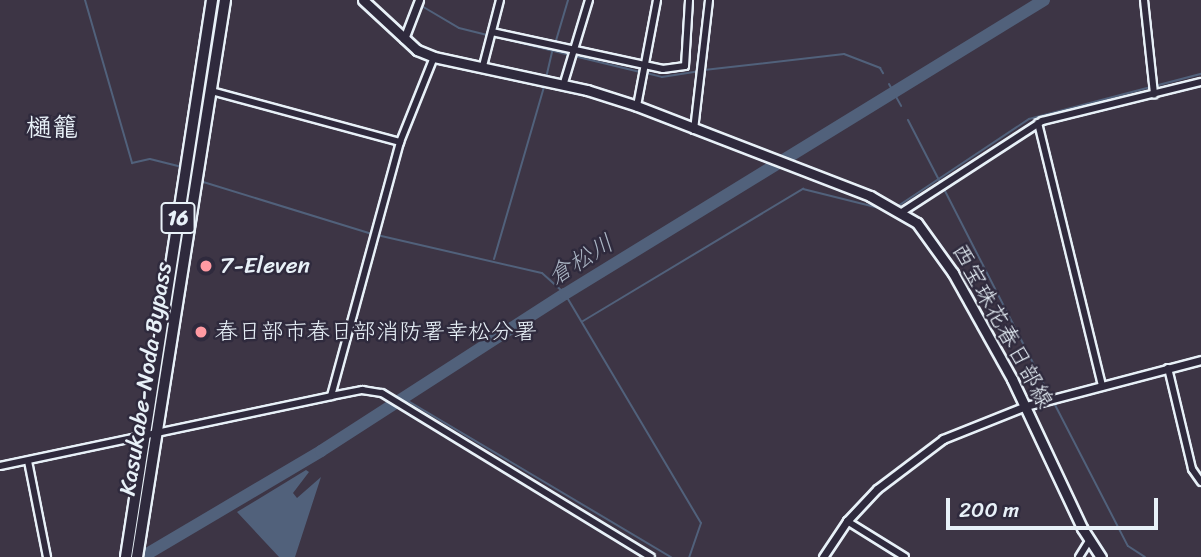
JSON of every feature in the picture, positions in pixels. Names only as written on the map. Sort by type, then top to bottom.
[{"type":"highway","name":"Kasukabe-Noda Bypass","points":[[126,557],[212,0]]},
{"type":"highway","name":"Kasukabe-Noda Bypass","points":[[137,557],[225,0]]},
{"type":"main road","points":[[363,0],[404,39],[434,57],[483,66],[637,106],[694,130]]},
{"type":"main road","name":"西宝珠花春日部線","points":[[694,130],[810,172],[902,212],[932,239],[1026,406],[1089,541],[1101,557]]},
{"type":"street","points":[[404,39],[419,0]]},
{"type":"street","points":[[483,66],[500,0]]},
{"type":"street","points":[[563,86],[589,0]]},
{"type":"street","points":[[637,106],[647,66],[657,0]]},
{"type":"street","points":[[492,32],[663,69],[685,66],[689,0]]},
{"type":"street","points":[[694,130],[709,0]]},
{"type":"street","points":[[1144,0],[1153,92]]},
{"type":"street","points":[[331,396],[400,142],[434,57]]},
{"type":"street","points":[[902,212],[1038,123],[1201,82]]},
{"type":"street","points":[[211,91],[400,142]]},
{"type":"street","points":[[1038,123],[1102,386]]},
{"type":"street","points":[[823,557],[847,521],[899,468],[943,439],[1026,406],[1201,360]]},
{"type":"street","points":[[1168,368],[1192,469],[1201,482]]},
{"type":"street","points":[[0,466],[362,390],[382,393],[651,557]]},
{"type":"street","points":[[28,461],[47,557]]},
{"type":"street","points":[[847,521],[905,557]]},
{"type":"street","points":[[1079,557],[1089,541]]},
{"type":"water","points":[[306,470],[309,472],[293,493],[297,498],[321,477],[295,557],[279,557],[237,512]]},
{"type":"waterway","points":[[85,0],[132,163],[150,159],[182,167]]},
{"type":"waterway","points":[[555,44],[568,0]]},
{"type":"waterway","name":"倉松川","points":[[142,557],[321,451],[565,294],[1044,0]]},
{"type":"waterway","points":[[420,5],[459,28],[487,35]]},
{"type":"waterway","points":[[493,36],[569,55]]},
{"type":"waterway","points":[[546,78],[552,52]]},
{"type":"waterway","points":[[704,70],[844,54],[880,68],[883,73]]},
{"type":"waterway","points":[[574,56],[640,72]]},
{"type":"waterway","points":[[646,73],[662,77],[699,71]]},
{"type":"waterway","points":[[895,208],[1029,119],[1201,74]]},
{"type":"waterway","points":[[494,259],[545,83]]},
{"type":"waterway","name":"倉松川","points":[[889,84],[901,106]]},
{"type":"waterway","points":[[908,120],[941,184]]},
{"type":"waterway","points":[[200,181],[372,234]]},
{"type":"waterway","points":[[583,321],[803,189],[891,211]]},
{"type":"waterway","points":[[944,189],[1050,396]]},
{"type":"waterway","points":[[377,235],[542,273],[565,294],[701,523],[689,557]]},
{"type":"waterway","points":[[403,398],[671,557]]},
{"type":"waterway","points":[[1053,401],[1128,546],[1145,557]]},
{"type":"place","name":"7-Eleven","points":[[206,266]]},
{"type":"place","name":"春日部市春日部消防署幸松分署","points":[[201,332]]},
{"type":"district","name":"樋籠","points":[[52,128]]}]
